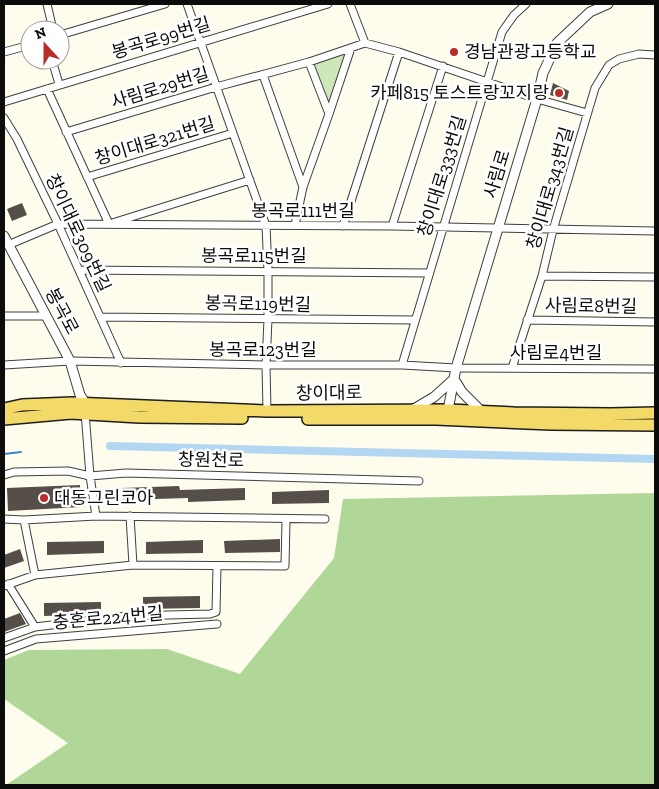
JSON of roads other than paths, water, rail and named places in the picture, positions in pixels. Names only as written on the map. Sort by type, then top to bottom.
[{"type":"main road","name":"창이대로","points":[[4,409],[22,405],[85,408],[139,417],[436,419],[619,426],[655,425]]},
{"type":"main road","name":"창이대로","points":[[4,419],[99,405],[266,411],[448,410],[611,414],[655,413]]},
{"type":"street","points":[[47,4],[51,20]]},
{"type":"street","points":[[70,32],[165,4]]},
{"type":"street","name":"창이대로321번길","points":[[187,4],[266,226],[268,271],[266,411]]},
{"type":"street","name":"봉곡로99번길","points":[[4,102],[328,4]]},
{"type":"street","points":[[350,4],[365,43],[443,66],[537,99],[587,113]]},
{"type":"street","name":"창이대로333번길","points":[[402,365],[503,29],[526,4]]},
{"type":"street","name":"사림로","points":[[448,410],[456,368],[537,99],[543,72],[557,43],[590,12],[608,4]]},
{"type":"street","name":"사림로29번길","points":[[66,132],[216,87],[309,62],[365,43]]},
{"type":"street","points":[[4,52],[20,48]]},
{"type":"street","points":[[295,225],[303,187],[351,48]]},
{"type":"street","points":[[343,226],[399,52]]},
{"type":"street","name":"창이대로343번길","points":[[512,368],[542,276],[552,230],[595,88],[609,65],[627,56],[639,54],[655,55]]},
{"type":"street","points":[[309,62],[329,114]]},
{"type":"street","points":[[392,226],[443,66]]},
{"type":"street","points":[[55,70],[59,84]]},
{"type":"street","points":[[263,75],[303,187]]},
{"type":"street","points":[[47,89],[109,224],[250,180]]},
{"type":"street","name":"창이대로309번길","points":[[4,118],[17,139],[58,224],[121,363]]},
{"type":"street","name":"창이대로321번길","points":[[87,177],[233,133]]},
{"type":"street","name":"봉곡로111번길","points":[[8,245],[58,224],[498,227],[552,230],[655,231]]},
{"type":"street","name":"봉곡로","points":[[4,236],[70,361],[85,408]]},
{"type":"street","name":"봉곡로115번길","points":[[79,270],[429,273]]},
{"type":"street","points":[[542,276],[655,277]]},
{"type":"street","points":[[4,316],[46,316]]},
{"type":"street","name":"봉곡로119번길","points":[[100,317],[415,320]]},
{"type":"street","name":"사림로8번길","points":[[527,320],[655,322]]},
{"type":"street","name":"봉곡로123번길","points":[[4,365],[70,361],[266,365],[402,365],[456,368]]},
{"type":"street","name":"사림로4번길","points":[[456,368],[655,369]]},
{"type":"street","points":[[412,410],[434,397],[454,379],[462,392],[481,411]]},
{"type":"street","points":[[85,408],[87,445],[96,516]]},
{"type":"street","name":"창원천로","points":[[4,475],[14,472],[68,472],[419,480]]},
{"type":"street","points":[[130,516],[134,565]]},
{"type":"street","points":[[4,519],[130,516],[324,520]]},
{"type":"street","points":[[24,520],[36,575]]},
{"type":"street","points":[[35,627],[6,585],[36,575],[134,565],[285,566],[286,520]]},
{"type":"street","points":[[4,638],[35,627],[126,616],[210,614],[216,612],[217,566]]},
{"type":"street","name":"충혼로224번길","points":[[4,651],[36,639],[217,624]]},
{"type":"waterway","points":[[110,446],[655,459]]},
{"type":"waterway","points":[[4,454],[21,452]]},
{"type":"place","name":"경남관광고등학교","points":[[454,52]]},
{"type":"place","name":"카페815 토스트랑꼬지랑","points":[[559,93]]},
{"type":"place","name":"대동그린코아","points":[[44,498]]}]
